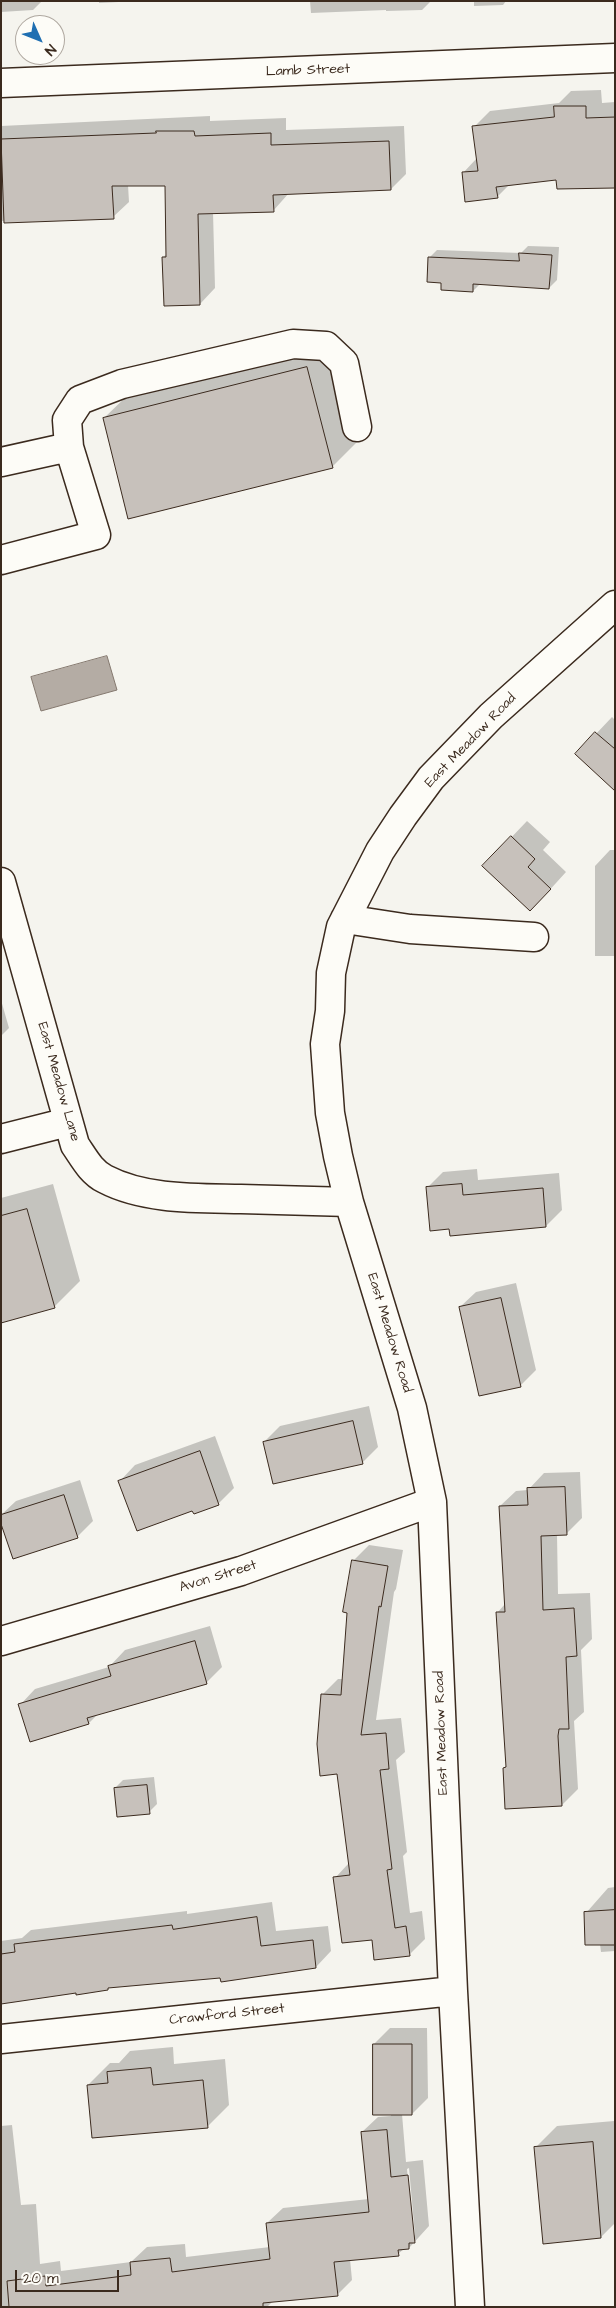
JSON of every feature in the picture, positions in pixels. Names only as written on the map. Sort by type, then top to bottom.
[{"type":"street","name":"Lamb Street","points":[[1,83],[615,58]]},
{"type":"street","points":[[1,560],[96,535],[69,447],[67,420],[80,400],[122,384],[293,344],[326,346],[344,363],[357,427]]},
{"type":"street","points":[[1,462],[69,447]]},
{"type":"street","name":"East Meadow Road","points":[[470,2307],[462,2170],[432,1502],[412,1408],[349,1202],[330,1113],[325,1044],[330,1011],[331,973],[345,919],[380,851],[431,778],[491,716],[615,605]]},
{"type":"street","name":"East Meadow Lane","points":[[2,892],[75,1145],[92,1170],[105,1179],[127,1188],[202,1198],[349,1202]]},
{"type":"street","points":[[345,919],[410,929],[534,937]]},
{"type":"street","points":[[1,1139],[68,1122]]},
{"type":"street","name":"Avon Street","points":[[1,1641],[241,1571],[432,1502]]},
{"type":"street","name":"Crawford Street","points":[[1,2040],[454,1991]]},
{"type":"shaded area","points":[[107,656],[117,690],[41,711],[31,677]]},
{"type":"building","points":[[554,106],[586,106],[586,118],[615,117],[615,188],[557,189],[556,180],[496,187],[498,198],[465,202],[462,172],[478,171],[472,126],[554,117]]},
{"type":"building","points":[[156,131],[194,131],[195,136],[271,133],[271,145],[389,141],[391,190],[273,195],[274,212],[198,214],[200,305],[164,306],[162,257],[166,257],[165,186],[112,186],[114,219],[4,223],[1,139],[156,133]]},
{"type":"building","points":[[519,253],[552,255],[549,289],[473,284],[473,292],[441,290],[441,283],[427,282],[428,257],[519,261]]},
{"type":"building","points":[[307,367],[333,468],[128,519],[103,418]]},
{"type":"building","points":[[595,732],[615,749],[615,791],[575,754]]},
{"type":"building","points":[[511,836],[535,859],[528,867],[551,889],[530,911],[482,866]]},
{"type":"building","points":[[462,1184],[463,1195],[543,1188],[546,1227],[450,1236],[449,1229],[430,1231],[426,1187]]},
{"type":"building","points":[[27,1209],[55,1308],[1,1323],[1,1216]]},
{"type":"building","points":[[501,1298],[521,1387],[479,1396],[459,1307]]},
{"type":"building","points":[[353,1421],[363,1464],[273,1484],[263,1442]]},
{"type":"building","points":[[200,1451],[219,1505],[194,1514],[192,1511],[137,1531],[118,1481]]},
{"type":"building","points":[[565,1487],[567,1535],[541,1536],[543,1610],[574,1608],[577,1656],[566,1657],[569,1729],[559,1729],[558,1736],[562,1806],[505,1809],[503,1768],[506,1767],[496,1612],[505,1612],[499,1506],[528,1505],[527,1488]]},
{"type":"building","points":[[64,1495],[78,1538],[13,1559],[1,1524],[1,1515]]},
{"type":"building","points":[[352,1560],[388,1566],[381,1607],[379,1606],[361,1735],[386,1733],[389,1769],[380,1770],[392,1869],[387,1870],[395,1928],[406,1926],[410,1956],[374,1960],[372,1940],[342,1943],[333,1877],[350,1875],[337,1774],[320,1776],[317,1744],[321,1694],[341,1695],[347,1613],[343,1612]]},
{"type":"building","points":[[195,1641],[207,1684],[87,1718],[89,1724],[30,1742],[18,1704],[111,1676],[108,1666]]},
{"type":"building","points":[[147,1785],[150,1814],[117,1817],[114,1788]]},
{"type":"building","points":[[615,1910],[615,1945],[585,1945],[584,1912]]},
{"type":"building","points":[[257,1917],[261,1946],[313,1940],[316,1968],[221,1982],[220,1978],[108,1988],[108,1990],[76,1995],[76,1993],[1,2004],[1,1954],[15,1952],[14,1944],[172,1925],[173,1929]]},
{"type":"building","points":[[373,2044],[412,2044],[412,2115],[373,2115]]},
{"type":"building","points":[[151,2068],[153,2085],[203,2080],[208,2128],[92,2138],[87,2085],[108,2083],[107,2072]]},
{"type":"building","points":[[387,2130],[391,2177],[408,2175],[415,2243],[409,2243],[409,2249],[398,2250],[399,2256],[334,2262],[338,2296],[263,2303],[263,2307],[9,2307],[7,2281],[45,2276],[46,2286],[131,2275],[130,2262],[170,2258],[172,2272],[270,2259],[266,2223],[369,2212],[361,2132]]},
{"type":"building","points":[[593,2142],[601,2238],[543,2244],[534,2147]]}]
